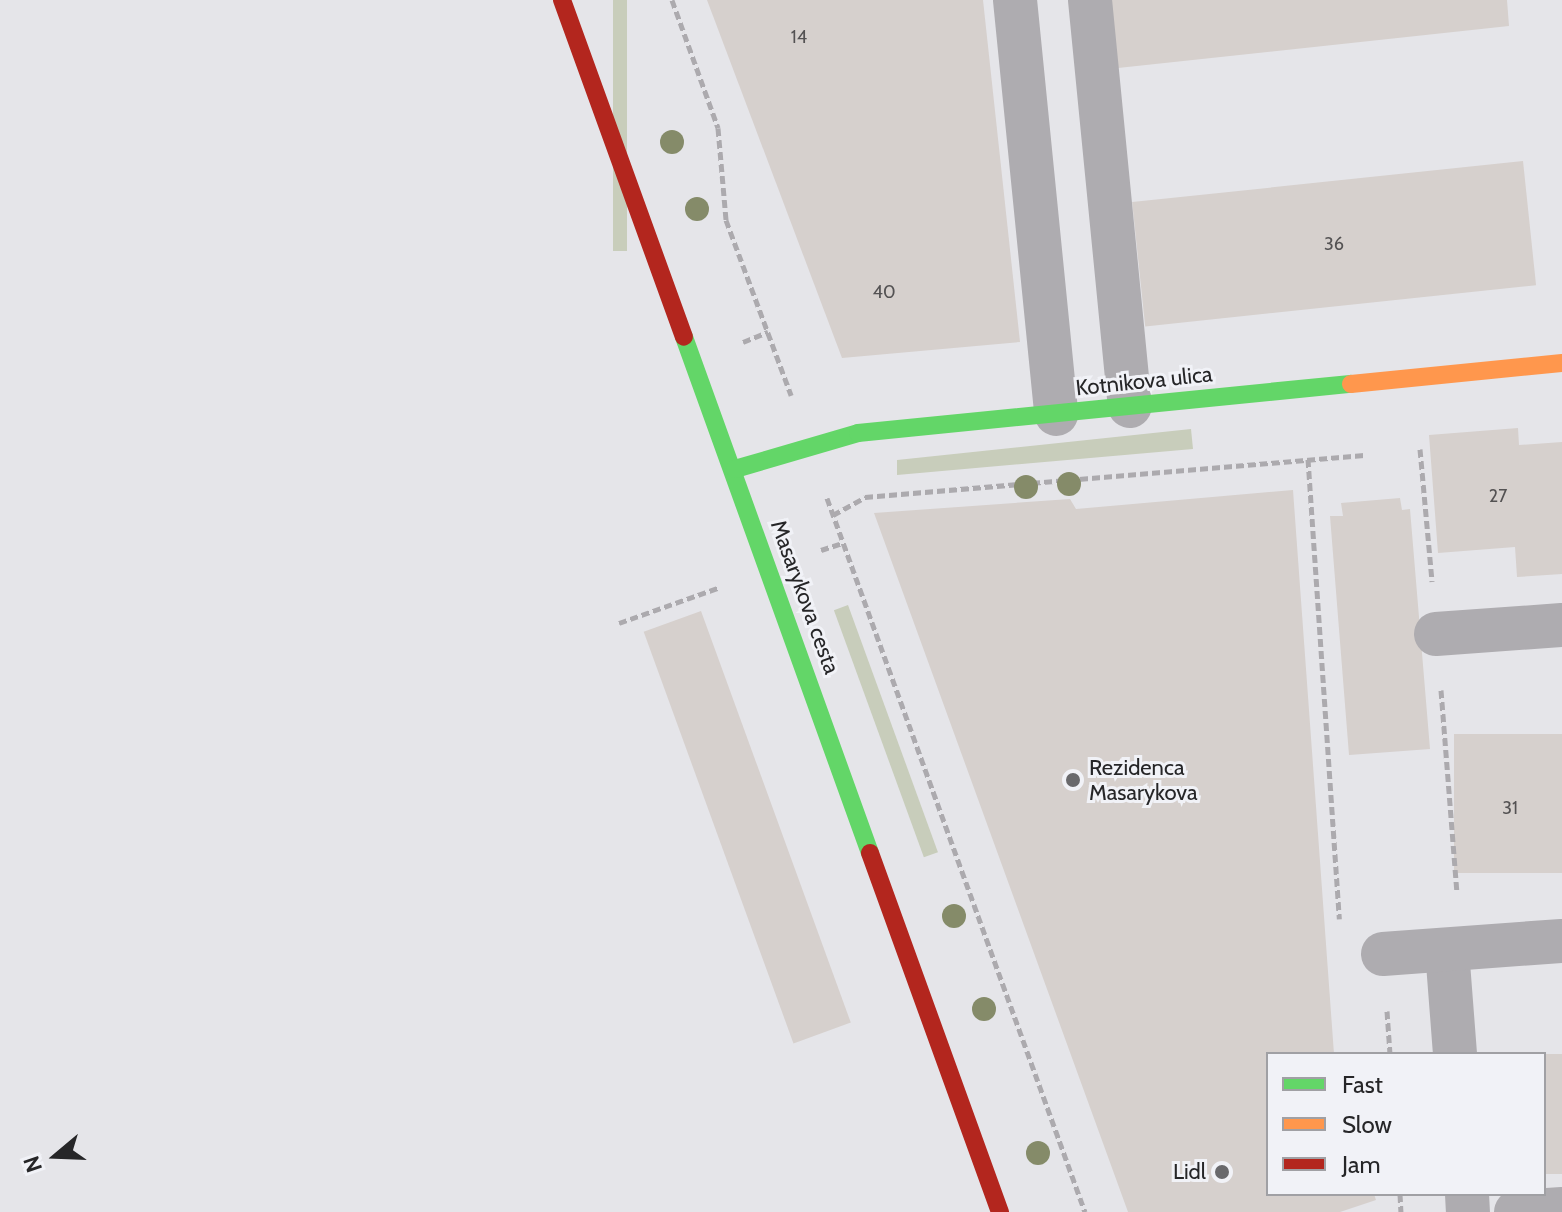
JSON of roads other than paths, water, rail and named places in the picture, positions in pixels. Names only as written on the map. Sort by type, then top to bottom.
[{"type":"main road","name":"Masarykova cesta","points":[[562,0],[735,469],[1000,1212]]},
{"type":"main road","name":"Kotnikova ulica","points":[[735,469],[858,433],[1562,363]]},
{"type":"street","points":[[1015,0],[1056,414]]},
{"type":"street","points":[[1090,0],[1130,406]]},
{"type":"street","points":[[1436,634],[1562,625]]},
{"type":"street","points":[[1383,954],[1562,941]]},
{"type":"street","points":[[1454,949],[1455,1052]]},
{"type":"street","points":[[1516,1212],[1562,1209]]},
{"type":"place","name":"Rezidenca Masarykova","points":[[1073,780]]},
{"type":"place","name":"Lidl","points":[[1222,1172]]}]
